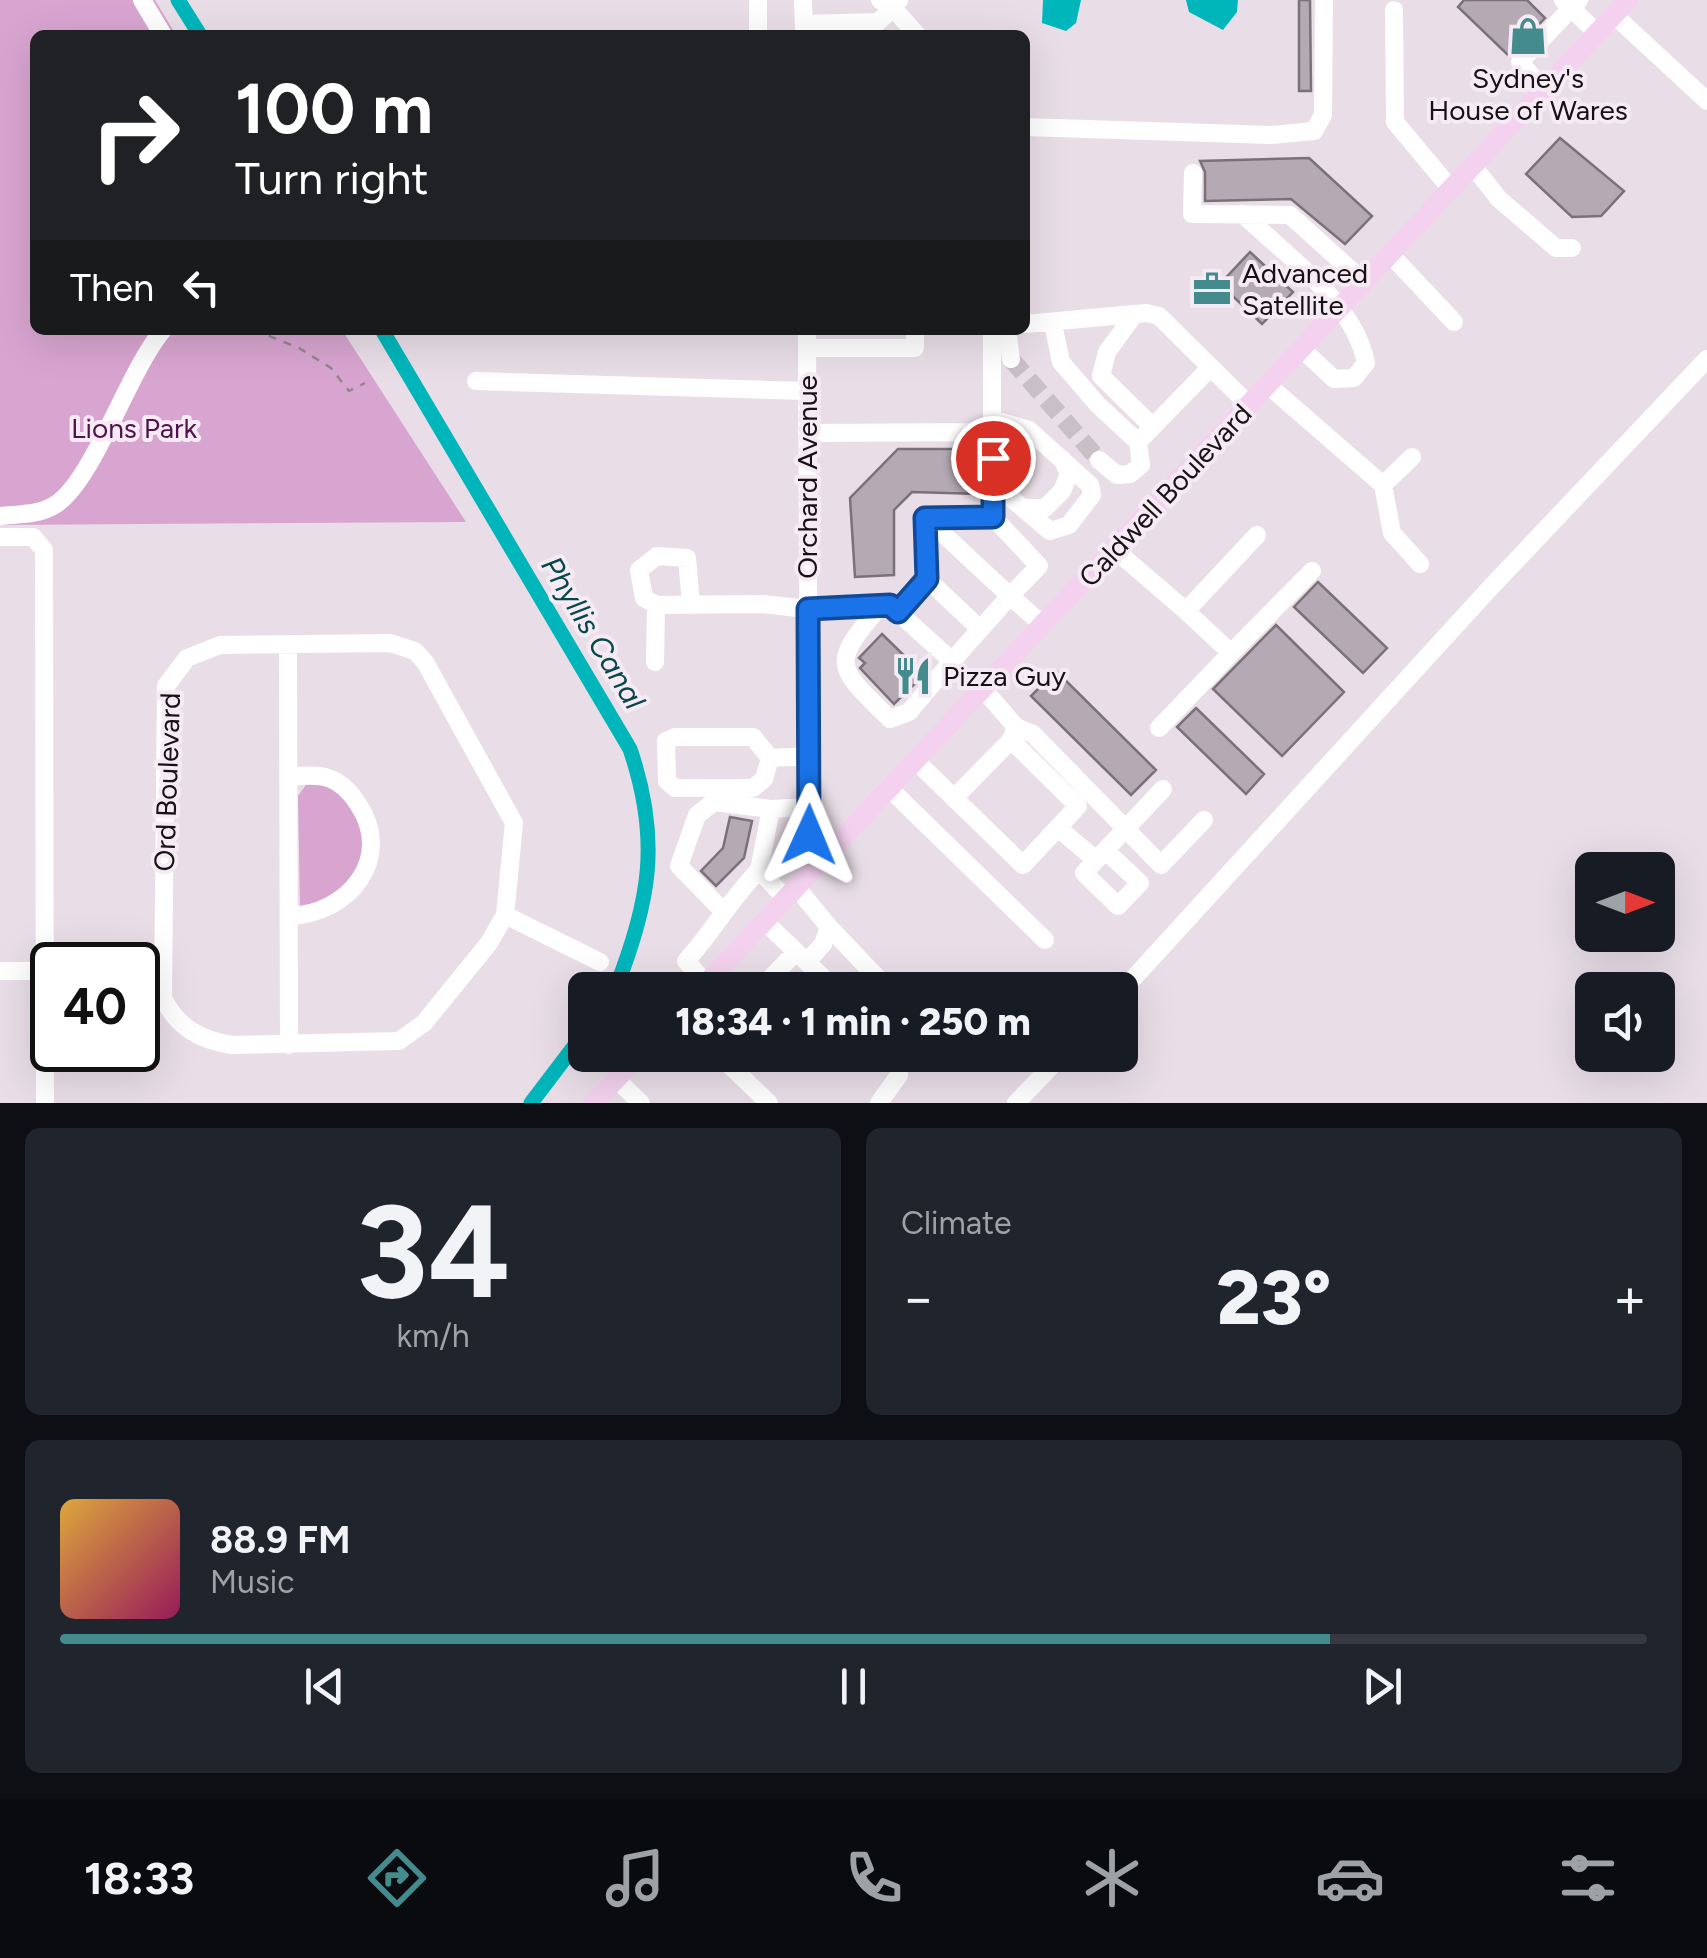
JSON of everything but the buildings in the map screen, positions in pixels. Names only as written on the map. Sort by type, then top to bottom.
[{"type":"main road","name":"Caldwell Boulevard","points":[[720,972],[1598,33],[1619,6]]},
{"type":"main road","points":[[593,1103],[622,1072]]},
{"type":"street","points":[[142,0],[160,30]]},
{"type":"street","points":[[758,0],[758,30]]},
{"type":"street","points":[[804,0],[804,30],[878,22],[891,2],[913,30]]},
{"type":"street","points":[[1030,127],[1271,135],[1314,131],[1322,115],[1324,0]]},
{"type":"street","points":[[1544,90],[1520,62],[1571,3],[1598,33]]},
{"type":"street","points":[[1619,6],[1707,101]]},
{"type":"street","points":[[1394,10],[1395,122],[1451,189]]},
{"type":"street","points":[[1473,166],[1500,199],[1556,248],[1572,248]]},
{"type":"street","points":[[1193,173],[1192,214],[1290,215],[1364,282]]},
{"type":"street","points":[[1243,214],[1340,308],[1362,344],[1366,363],[1354,378],[1334,379],[1302,348]]},
{"type":"street","points":[[1390,254],[1454,322]]},
{"type":"street","points":[[1134,315],[1107,352],[1101,376],[1153,427]]},
{"type":"street","points":[[1030,324],[1159,316],[1249,405]]},
{"type":"street","points":[[1053,324],[1061,362],[1098,405],[1138,442],[1140,465],[1130,474],[1117,475],[1100,460]]},
{"type":"street","points":[[0,516],[59,504],[77,482],[144,352],[159,335]]},
{"type":"street","points":[[807,339],[915,348],[914,335]]},
{"type":"street","points":[[927,579],[846,646],[844,659],[851,681],[890,719],[908,712],[1039,566],[993,517],[992,335]]},
{"type":"street","points":[[1008,335],[1012,360]]},
{"type":"street","name":"Orchard Avenue","points":[[807,339],[809,835],[823,860]]},
{"type":"street","points":[[1138,973],[1490,588],[1707,359]]},
{"type":"street","points":[[1138,442],[1211,368]]},
{"type":"street","points":[[476,381],[807,391]]},
{"type":"street","points":[[1268,385],[1383,485],[1392,533],[1420,564]]},
{"type":"street","points":[[808,433],[992,426],[1029,430],[1090,485],[1092,495],[1069,525],[1050,532],[993,483]]},
{"type":"street","points":[[1383,485],[1412,456]]},
{"type":"street","points":[[1025,508],[1045,508],[1062,491],[1069,474],[1062,459]]},
{"type":"street","points":[[925,518],[993,517]]},
{"type":"street","points":[[925,518],[927,579],[980,629]]},
{"type":"street","points":[[925,518],[1043,625]]},
{"type":"street","points":[[1186,611],[1257,535]]},
{"type":"street","points":[[0,537],[33,537],[44,550],[48,942]]},
{"type":"street","points":[[1114,549],[1231,653]]},
{"type":"street","points":[[691,604],[687,558],[668,556],[646,561],[639,570],[644,598],[656,605],[890,609],[952,661]]},
{"type":"street","points":[[1158,728],[1312,572]]},
{"type":"street","points":[[655,662],[656,605]]},
{"type":"street","name":"Ord Boulevard","points":[[390,642],[416,651],[514,823],[505,914],[488,942],[412,1033],[380,1044],[232,1045],[198,1036],[170,1013],[164,998],[166,686],[175,668],[202,649],[288,644],[390,642]]},
{"type":"street","points":[[288,644],[290,1045]]},
{"type":"street","points":[[916,760],[1023,865],[1078,806],[1014,733],[984,690]]},
{"type":"street","points":[[954,798],[1014,733]]},
{"type":"street","points":[[1014,733],[1033,734],[1161,865],[1204,820]]},
{"type":"street","points":[[675,737],[753,737],[770,758],[764,779],[753,788],[675,788],[667,781],[666,741],[675,737]]},
{"type":"street","points":[[770,758],[810,756]]},
{"type":"street","points":[[289,776],[328,778],[342,786],[362,811],[371,844],[365,873],[348,896],[320,914],[289,916]]},
{"type":"street","points":[[890,789],[1045,940]]},
{"type":"street","points":[[1058,828],[1100,854],[1163,789]]},
{"type":"street","points":[[722,910],[679,866],[697,815],[714,802],[771,809],[809,807]]},
{"type":"street","points":[[695,972],[686,960],[719,924],[722,910],[759,870],[771,809]]},
{"type":"street","points":[[759,870],[830,927],[872,972]]},
{"type":"street","points":[[505,914],[605,966]]},
{"type":"street","points":[[765,922],[817,972]]},
{"type":"street","points":[[782,972],[823,944],[830,927]]},
{"type":"street","points":[[0,971],[30,971]]},
{"type":"street","points":[[160,978],[164,978]]},
{"type":"street","points":[[46,1072],[46,1103]]},
{"type":"street","points":[[737,1072],[769,1103]]},
{"type":"street","points":[[879,1103],[898,1072]]},
{"type":"street","points":[[1016,1103],[1046,1072]]},
{"type":"street","points":[[616,1079],[640,1103]]},
{"type":"path","points":[[266,335],[299,348],[332,368],[349,391],[365,383]]},
{"type":"path","points":[[605,966],[618,972]]},
{"type":"green space","name":"Lions Park","points":[[0,0],[155,0],[173,30],[30,30],[30,335],[345,335],[466,522],[0,525]]},
{"type":"green space","points":[[308,782],[330,785],[346,796],[356,810],[363,843],[354,877],[345,891],[329,902],[300,906],[298,796]]},
{"type":"water","points":[[1043,0],[1081,0],[1076,23],[1066,31],[1042,23]]},
{"type":"water","points":[[1186,0],[1238,0],[1237,12],[1223,30],[1189,12]]},
{"type":"waterway","name":"Phyllis Canal","points":[[178,0],[197,30]]},
{"type":"waterway","name":"Phyllis Canal","points":[[385,335],[630,749],[646,813],[647,871],[636,928],[622,972]]},
{"type":"waterway","name":"Phyllis Canal","points":[[531,1103],[568,1054]]},
{"type":"tunnel","points":[[1011,359],[1099,460]]},
{"type":"place","name":"Sydney's House of Wares","points":[[1528,36]]},
{"type":"place","name":"Advanced Satellite","points":[[1212,289]]},
{"type":"place","name":"Pizza Guy","points":[[913,676]]},
{"type":"route","points":[[809,835],[808,609],[890,605],[898,612],[927,579],[925,518],[993,517],[993,458]]}]
